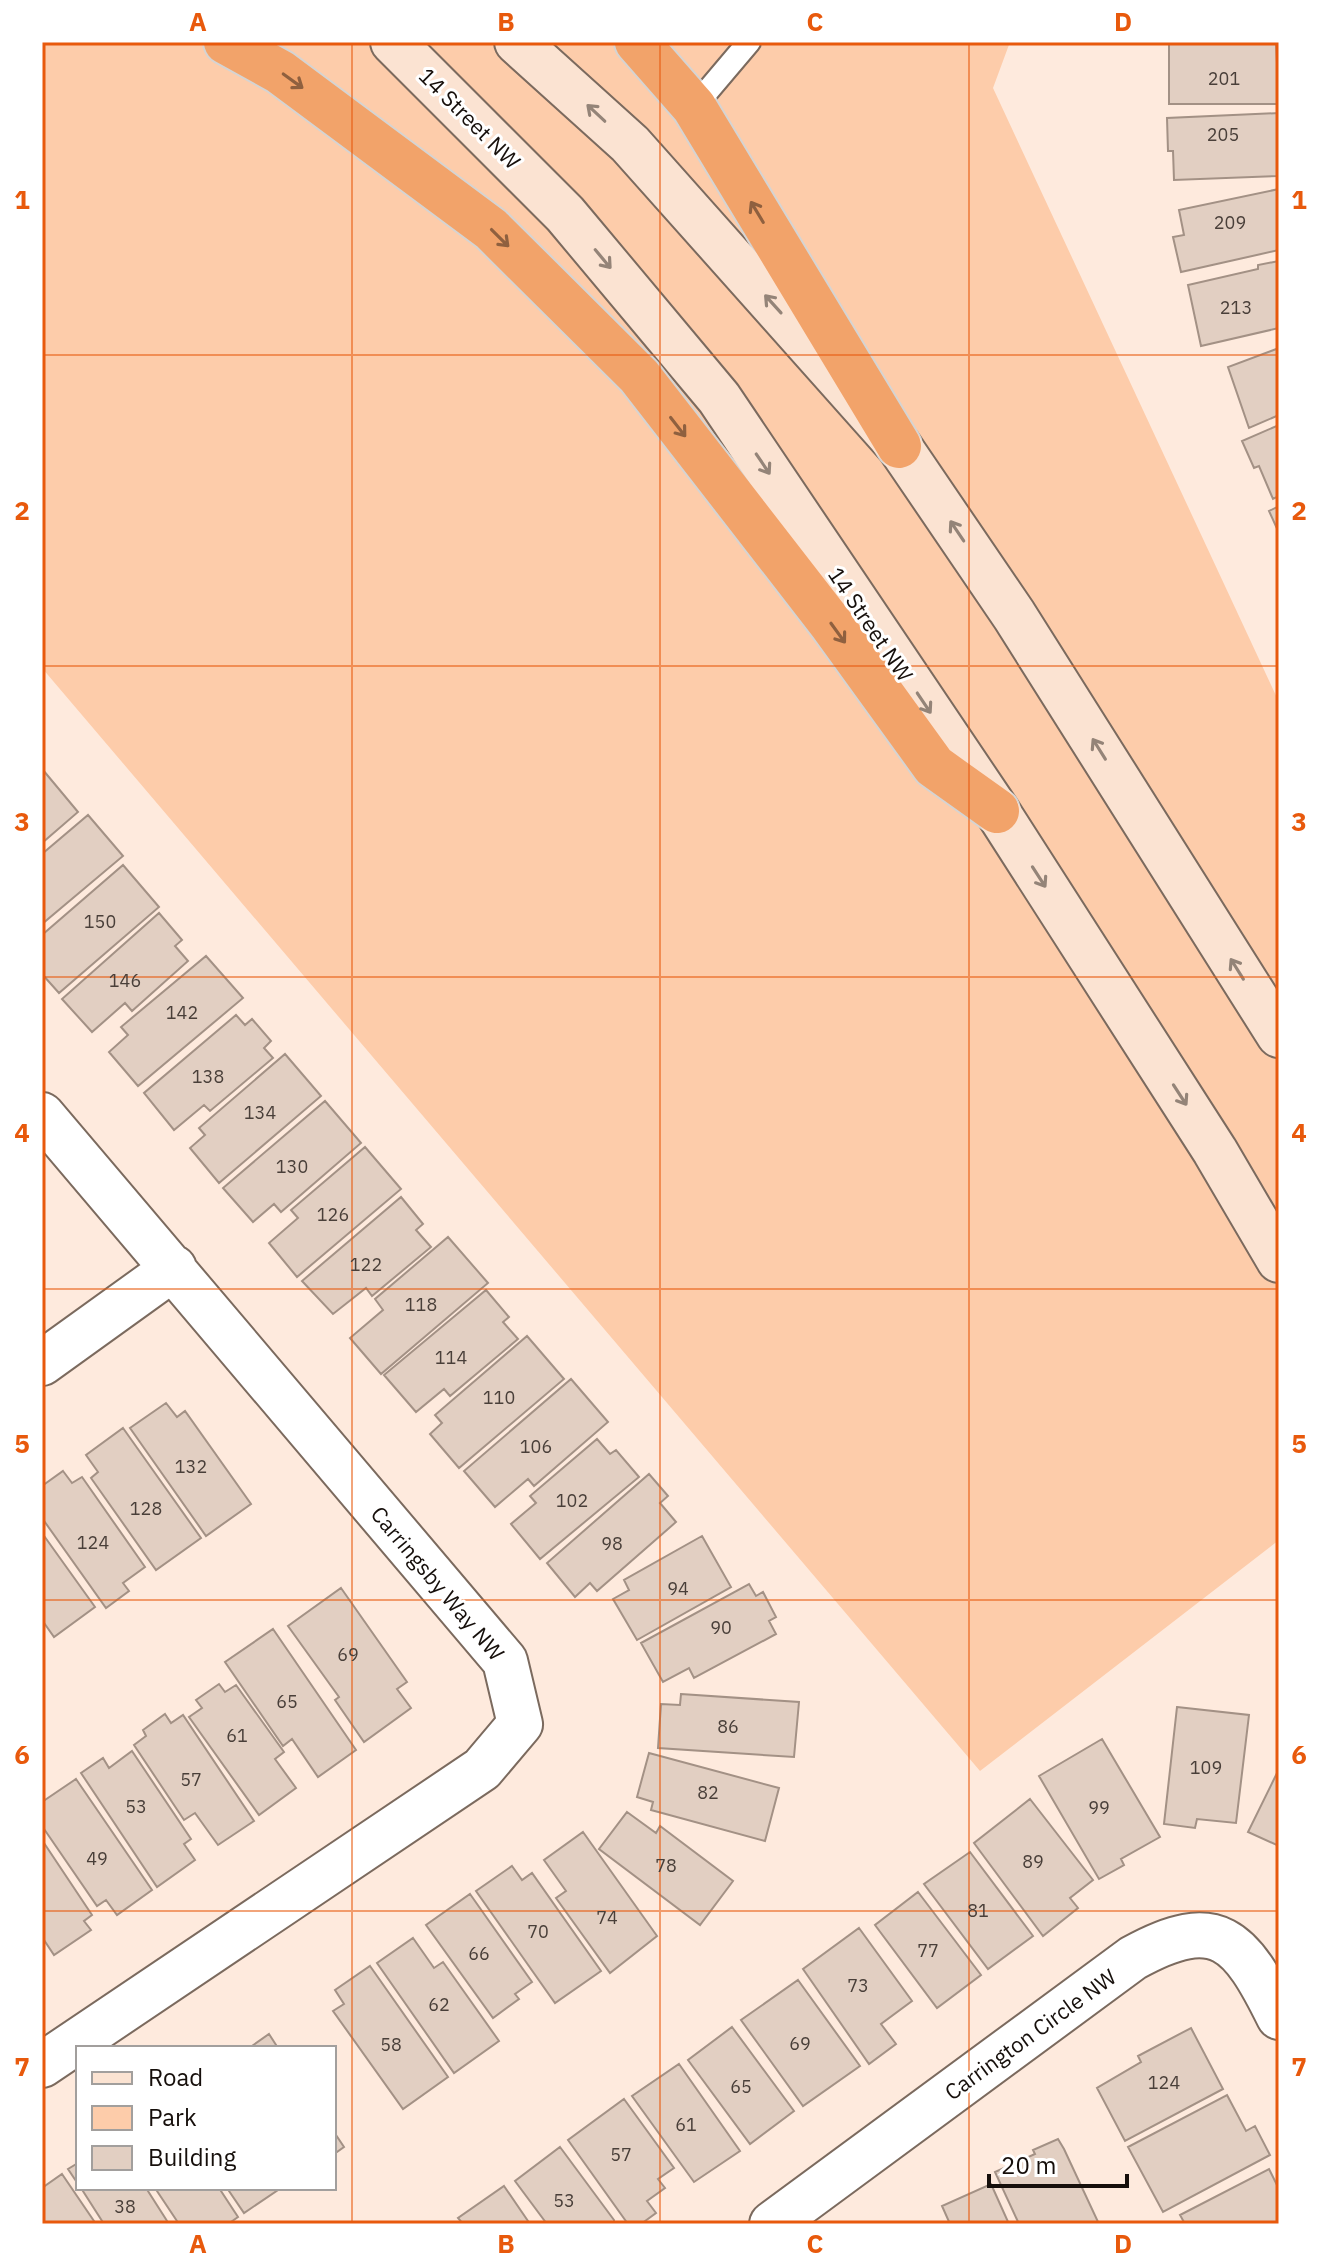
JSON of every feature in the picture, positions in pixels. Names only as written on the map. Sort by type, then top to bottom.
[{"type":"highway","points":[[226,42],[280,72],[491,229],[639,376],[832,625],[934,766],[997,811]]},
{"type":"highway","points":[[637,42],[694,107],[899,446]]},
{"type":"main road","name":"14 Street NW","points":[[393,42],[565,214],[719,398],[997,811],[1215,1151],[1279,1260]]},
{"type":"main road","points":[[517,42],[630,144],[899,446],[1022,628],[1279,1035]]},
{"type":"street","name":"Carringsby Way NW","points":[[42,1115],[505,1661],[520,1724],[482,1769],[42,2065]]},
{"type":"street","points":[[42,1363],[174,1268]]},
{"type":"street","name":"Carrington Circle NW","points":[[772,2224],[1133,1958],[1155,1946],[1184,1935],[1214,1936],[1241,1951],[1279,2017]]},
{"type":"lane","points":[[694,107],[749,42]]},
{"type":"green space","points":[[42,42],[1010,42],[993,88],[1279,702],[1279,1540],[980,1771],[42,668]]},
{"type":"building","points":[[1169,42],[1276,42],[1279,104],[1169,104]]},
{"type":"building","points":[[1279,113],[1278,176],[1174,180],[1173,151],[1168,151],[1167,118]]},
{"type":"building","points":[[1279,189],[1279,250],[1181,272],[1173,237],[1184,235],[1179,210]]},
{"type":"building","points":[[1279,261],[1279,328],[1201,346],[1188,285]]},
{"type":"building","points":[[1279,348],[1279,415],[1249,428],[1228,367]]},
{"type":"building","points":[[1279,425],[1279,496],[1273,499],[1259,466],[1254,468],[1242,441]]},
{"type":"building","points":[[1279,506],[1279,533],[1269,511]]},
{"type":"building","points":[[42,771],[78,812],[42,843]]},
{"type":"building","points":[[88,815],[123,856],[42,924],[42,854]]},
{"type":"building","points":[[123,865],[159,907],[59,993],[42,974],[42,935]]},
{"type":"building","points":[[159,913],[182,940],[175,946],[188,961],[132,1011],[125,1003],[92,1032],[62,999]]},
{"type":"building","points":[[206,956],[243,998],[138,1086],[109,1052],[128,1035],[121,1027]]},
{"type":"building","points":[[236,1015],[245,1025],[252,1019],[271,1041],[264,1048],[273,1058],[210,1111],[204,1105],[174,1130],[144,1093]]},
{"type":"building","points":[[285,1054],[321,1096],[219,1183],[190,1148],[205,1135],[199,1128]]},
{"type":"building","points":[[325,1101],[361,1143],[281,1212],[274,1204],[253,1222],[223,1188]]},
{"type":"building","points":[[365,1147],[401,1189],[297,1277],[269,1243],[298,1218],[291,1210]]},
{"type":"building","points":[[401,1197],[423,1224],[416,1230],[431,1247],[372,1296],[366,1288],[333,1314],[302,1281]]},
{"type":"building","points":[[448,1237],[488,1283],[381,1374],[350,1338],[383,1310],[375,1299]]},
{"type":"building","points":[[486,1290],[509,1317],[503,1322],[518,1339],[450,1396],[444,1389],[416,1412],[384,1375]]},
{"type":"building","points":[[527,1336],[564,1379],[459,1468],[430,1434],[442,1423],[435,1415]]},
{"type":"building","points":[[571,1379],[608,1422],[534,1486],[528,1479],[495,1507],[464,1471]]},
{"type":"building","points":[[166,1403],[177,1417],[185,1411],[251,1504],[206,1536],[130,1428]]},
{"type":"building","points":[[123,1428],[201,1538],[156,1570],[91,1478],[98,1472],[86,1455]]},
{"type":"building","points":[[597,1439],[610,1454],[616,1450],[639,1477],[540,1559],[511,1524],[536,1503],[530,1496]]},
{"type":"building","points":[[63,1471],[72,1483],[82,1477],[145,1567],[123,1583],[129,1591],[106,1608],[42,1518],[42,1486]]},
{"type":"building","points":[[649,1474],[668,1496],[660,1503],[676,1522],[597,1591],[590,1583],[575,1597],[547,1563]]},
{"type":"building","points":[[42,1533],[95,1607],[54,1637],[42,1620]]},
{"type":"building","points":[[702,1536],[731,1587],[637,1640],[613,1599],[629,1590],[624,1580]]},
{"type":"building","points":[[749,1584],[756,1596],[763,1592],[776,1617],[769,1621],[776,1634],[694,1678],[689,1668],[663,1682],[641,1643]]},
{"type":"building","points":[[341,1588],[407,1682],[397,1689],[411,1708],[364,1742],[335,1700],[339,1697],[288,1626]]},
{"type":"building","points":[[273,1629],[356,1750],[318,1777],[292,1739],[283,1746],[225,1662]]},
{"type":"building","points":[[219,1684],[225,1692],[236,1685],[284,1752],[275,1759],[296,1788],[259,1815],[189,1717],[202,1708],[196,1700]]},
{"type":"building","points":[[681,1694],[799,1702],[794,1757],[658,1748],[661,1704],[680,1705]]},
{"type":"building","points":[[1177,1707],[1249,1715],[1236,1823],[1197,1819],[1195,1828],[1164,1824]]},
{"type":"building","points":[[165,1714],[171,1723],[183,1715],[254,1821],[218,1845],[195,1813],[184,1820],[134,1745],[146,1736],[143,1730]]},
{"type":"building","points":[[1102,1739],[1160,1837],[1121,1859],[1124,1865],[1099,1879],[1039,1776]]},
{"type":"building","points":[[132,1751],[191,1839],[184,1844],[195,1860],[157,1887],[81,1773],[103,1758],[109,1768]]},
{"type":"building","points":[[649,1753],[779,1788],[765,1841],[651,1810],[653,1802],[637,1797]]},
{"type":"building","points":[[1279,1769],[1279,1846],[1248,1832]]},
{"type":"building","points":[[76,1779],[152,1890],[117,1915],[106,1900],[97,1906],[42,1826],[42,1802]]},
{"type":"building","points":[[1030,1799],[1093,1880],[1070,1898],[1078,1908],[1043,1936],[974,1843]]},
{"type":"building","points":[[627,1812],[656,1833],[660,1826],[733,1881],[700,1925],[599,1849]]},
{"type":"building","points":[[583,1832],[657,1936],[610,1973],[556,1898],[566,1891],[544,1860]]},
{"type":"building","points":[[42,1840],[92,1915],[84,1921],[91,1930],[54,1955],[42,1937]]},
{"type":"building","points":[[970,1852],[1033,1936],[988,1969],[924,1884]]},
{"type":"building","points":[[512,1866],[522,1880],[532,1873],[601,1971],[555,2003],[476,1891]]},
{"type":"building","points":[[918,1892],[981,1975],[937,2008],[875,1925]]},
{"type":"building","points":[[470,1894],[532,1982],[515,1994],[519,1999],[493,2018],[426,1925]]},
{"type":"building","points":[[859,1928],[912,2001],[881,2024],[896,2044],[869,2064],[803,1969]]},
{"type":"building","points":[[413,1938],[434,1968],[443,1962],[499,2041],[454,2073],[377,1963]]},
{"type":"building","points":[[370,1966],[448,2077],[403,2109],[333,2011],[344,2004],[335,1990]]},
{"type":"building","points":[[798,1980],[860,2066],[803,2106],[741,2020]]},
{"type":"building","points":[[732,2027],[794,2111],[750,2144],[688,2060]]},
{"type":"building","points":[[1191,2028],[1223,2089],[1125,2141],[1097,2088],[1141,2062],[1138,2056]]},
{"type":"building","points":[[269,2034],[277,2046],[252,2046]]},
{"type":"building","points":[[679,2064],[740,2151],[694,2182],[632,2096]]},
{"type":"building","points":[[1227,2095],[1246,2131],[1255,2126],[1270,2155],[1163,2212],[1128,2147]]},
{"type":"building","points":[[624,2099],[674,2168],[658,2179],[665,2188],[647,2201],[656,2213],[641,2224],[628,2224],[568,2140]]},
{"type":"building","points":[[336,2135],[344,2147],[336,2153]]},
{"type":"building","points":[[1058,2139],[1099,2224],[1019,2224],[995,2172],[1035,2154],[1033,2150]]},
{"type":"building","points":[[560,2147],[614,2224],[547,2224],[515,2181]]},
{"type":"building","points":[[76,2164],[76,2181],[68,2169]]},
{"type":"building","points":[[1269,2169],[1279,2189],[1279,2224],[1185,2224],[1180,2215]]},
{"type":"building","points":[[62,2174],[96,2224],[42,2224],[42,2188]]},
{"type":"building","points":[[991,2184],[1009,2224],[950,2224],[942,2206]]},
{"type":"building","points":[[504,2186],[530,2224],[463,2224],[458,2218]]},
{"type":"building","points":[[82,2190],[147,2190],[169,2224],[104,2224]]},
{"type":"building","points":[[156,2190],[220,2190],[238,2217],[228,2224],[179,2224]]},
{"type":"building","points":[[228,2190],[278,2190],[244,2213]]}]
